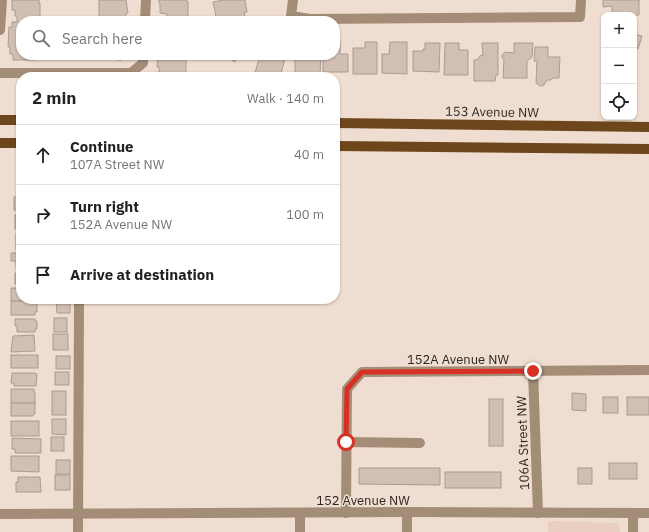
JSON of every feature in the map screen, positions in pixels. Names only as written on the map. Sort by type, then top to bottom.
[{"type":"main road","points":[[0,120],[16,120]]},
{"type":"main road","name":"153 Avenue NW","points":[[340,123],[649,126]]},
{"type":"main road","points":[[0,143],[16,143]]},
{"type":"main road","points":[[340,146],[649,149]]},
{"type":"street","points":[[0,30],[2,0]]},
{"type":"street","points":[[145,16],[146,0]]},
{"type":"street","points":[[291,16],[293,0]]},
{"type":"street","points":[[340,19],[580,17],[581,0]]},
{"type":"street","points":[[131,72],[143,63],[143,60]]},
{"type":"street","points":[[0,73],[16,73]]},
{"type":"street","points":[[78,532],[79,304]]},
{"type":"street","name":"152A Avenue NW","points":[[346,442],[347,389],[362,372],[649,370]]},
{"type":"street","name":"106A Street NW","points":[[533,371],[538,513]]},
{"type":"street","points":[[346,513],[346,442],[420,443]]},
{"type":"street","points":[[407,512],[407,532]]},
{"type":"street","name":"152 Avenue NW","points":[[0,514],[407,512],[649,513]]},
{"type":"street","points":[[300,513],[300,532]]},
{"type":"street","points":[[633,532],[634,514]]},
{"type":"shaded area","points":[[548,521],[619,523],[620,532],[548,532]]},
{"type":"building","points":[[12,0],[39,0],[40,3],[40,16],[15,16],[15,10],[12,10]]},
{"type":"building","points":[[99,0],[126,0],[128,13],[126,13],[126,16],[99,16]]},
{"type":"building","points":[[159,0],[187,0],[188,16],[167,16],[167,14],[160,13]]},
{"type":"building","points":[[224,0],[245,0],[247,12],[244,13],[245,16],[216,16],[213,2]]},
{"type":"building","points":[[603,0],[639,0],[639,15],[637,15],[637,12],[612,12],[612,6],[603,7]]},
{"type":"building","points":[[12,22],[16,22],[16,60],[13,60],[13,54],[10,54],[10,47],[8,47],[9,27],[12,27]]},
{"type":"building","points":[[637,35],[642,36],[637,49]]},
{"type":"building","points":[[365,42],[377,42],[377,74],[353,74],[353,48],[365,48]]},
{"type":"building","points":[[390,42],[407,42],[407,74],[382,73],[382,54],[389,54]]},
{"type":"building","points":[[425,43],[440,43],[439,72],[413,71],[413,51],[423,51],[423,49],[425,49]]},
{"type":"building","points":[[445,43],[459,43],[459,50],[468,50],[468,75],[444,75]]},
{"type":"building","points":[[482,43],[498,43],[498,75],[496,75],[495,81],[474,81],[474,60],[477,60],[481,55],[483,56]]},
{"type":"building","points":[[514,43],[533,43],[532,57],[527,61],[527,78],[503,78],[504,59],[502,58],[502,55],[505,52],[514,53]]},
{"type":"building","points":[[535,47],[548,47],[548,57],[560,57],[559,78],[547,80],[544,85],[540,86],[536,83],[537,61],[534,61]]},
{"type":"building","points":[[340,54],[348,54],[348,72],[323,72],[323,60],[340,60]]},
{"type":"building","points":[[158,60],[186,60],[186,72],[159,72],[159,67],[157,67]]},
{"type":"building","points":[[259,60],[285,60],[281,72],[255,72]]},
{"type":"building","points":[[295,60],[321,60],[320,72],[295,72]]},
{"type":"building","points":[[14,197],[16,197],[16,210],[14,210]]},
{"type":"building","points":[[15,215],[16,215],[16,229]]},
{"type":"building","points":[[11,253],[16,253],[16,261],[11,261]]},
{"type":"building","points":[[16,273],[16,284],[15,284]]},
{"type":"building","points":[[11,288],[16,288],[16,301],[11,301]]},
{"type":"building","points":[[11,301],[16,301],[16,304],[37,304],[37,312],[35,312],[35,315],[11,315]]},
{"type":"building","points":[[56,304],[70,304],[70,313],[57,313]]},
{"type":"building","points":[[54,318],[67,318],[67,332],[54,332]]},
{"type":"building","points":[[15,319],[35,319],[35,321],[37,321],[37,329],[35,329],[35,332],[17,332]]},
{"type":"building","points":[[53,334],[68,334],[68,350],[53,350]]},
{"type":"building","points":[[34,335],[35,351],[11,352],[13,336]]},
{"type":"building","points":[[11,355],[38,355],[38,368],[11,368]]},
{"type":"building","points":[[56,356],[70,356],[70,369],[56,369]]},
{"type":"building","points":[[55,372],[69,372],[69,385],[55,385]]},
{"type":"building","points":[[12,373],[37,374],[36,386],[14,386],[14,383],[11,383]]},
{"type":"building","points":[[11,389],[34,389],[35,403],[11,403]]},
{"type":"building","points":[[52,391],[66,391],[66,415],[52,415]]},
{"type":"building","points":[[572,393],[586,394],[586,411],[572,410]]},
{"type":"building","points":[[603,397],[618,397],[618,413],[603,413]]},
{"type":"building","points":[[627,397],[649,397],[649,415],[627,415]]},
{"type":"building","points":[[489,399],[503,399],[503,446],[489,446]]},
{"type":"building","points":[[11,403],[35,403],[35,414],[33,414],[33,416],[11,416]]},
{"type":"building","points":[[52,419],[66,419],[66,435],[52,434]]},
{"type":"building","points":[[11,421],[39,421],[39,436],[11,436]]},
{"type":"building","points":[[51,437],[64,437],[64,451],[51,451]]},
{"type":"building","points":[[12,438],[41,439],[41,453],[15,453],[15,449],[12,449]]},
{"type":"building","points":[[11,456],[39,456],[39,472],[11,471]]},
{"type":"building","points":[[56,460],[70,460],[70,474],[56,474]]},
{"type":"building","points":[[609,463],[637,463],[637,479],[609,479]]},
{"type":"building","points":[[359,468],[440,468],[440,485],[359,484]]},
{"type":"building","points":[[578,468],[592,468],[592,484],[578,484]]},
{"type":"building","points":[[445,472],[501,472],[501,488],[445,488]]},
{"type":"building","points":[[55,475],[70,475],[70,490],[55,490]]},
{"type":"building","points":[[18,477],[40,477],[41,492],[16,492],[16,482],[18,482]]},
{"type":"route","points":[[346,442],[347,389],[362,372],[533,371]]}]
